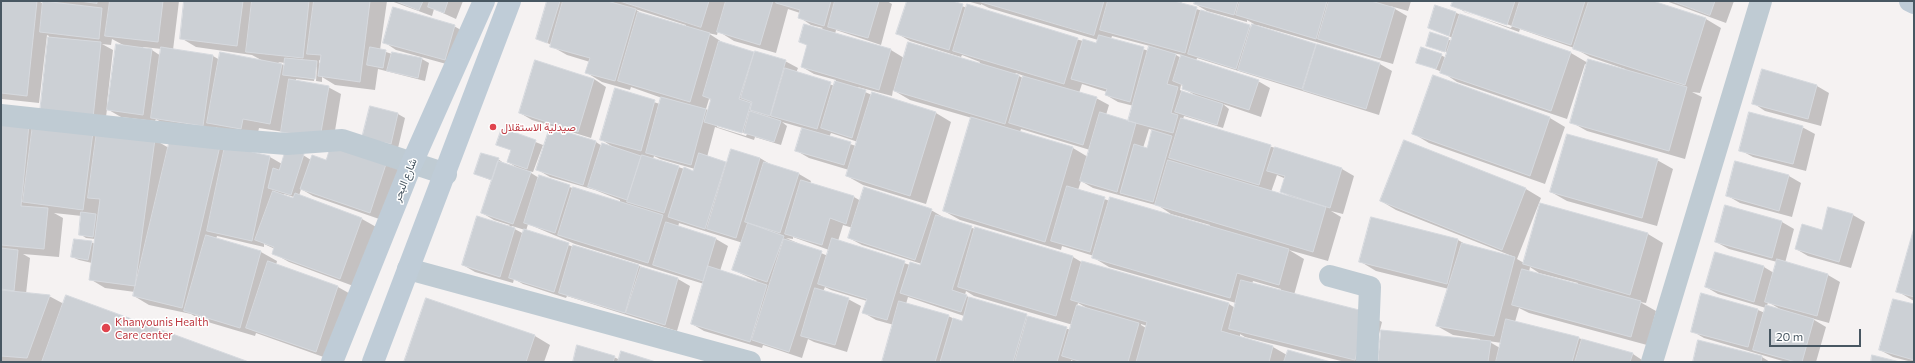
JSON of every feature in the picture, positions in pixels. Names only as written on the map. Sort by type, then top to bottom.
[{"type":"main road","name":"شارع البحر","points":[[332,362],[412,163],[484,1]]},
{"type":"main road","points":[[373,362],[446,174],[510,1]]},
{"type":"main road","points":[[1910,1],[1914,3]]},
{"type":"street","points":[[1652,362],[1761,1]]},
{"type":"street","points":[[1,115],[279,143],[342,140],[446,174]]},
{"type":"street","points":[[408,269],[750,362]]},
{"type":"street","points":[[1330,276],[1370,287],[1368,362]]},
{"type":"building","points":[[1,1],[37,1],[27,96],[1,93]]},
{"type":"building","points":[[43,1],[102,8],[99,39],[40,32]]},
{"type":"building","points":[[80,1],[97,1],[97,3]]},
{"type":"building","points":[[110,1],[163,1],[158,42],[105,36]]},
{"type":"building","points":[[184,1],[243,1],[237,46],[180,39]]},
{"type":"building","points":[[252,1],[309,1],[303,58],[246,52]]},
{"type":"building","points":[[314,1],[370,1],[360,82],[318,76],[321,55],[307,54]]},
{"type":"building","points":[[396,1],[423,1],[419,10]]},
{"type":"building","points":[[430,1],[448,1],[444,13],[428,7]]},
{"type":"building","points":[[547,1],[560,1],[547,43],[536,39]]},
{"type":"building","points":[[563,1],[607,1],[636,9],[615,81],[585,73],[590,58],[550,47]]},
{"type":"building","points":[[620,1],[709,1],[701,27]]},
{"type":"building","points":[[726,1],[773,1],[760,45],[717,32]]},
{"type":"building","points":[[777,1],[831,1],[824,26],[798,18],[800,10],[776,3]]},
{"type":"building","points":[[835,1],[879,1],[868,38],[828,27]]},
{"type":"building","points":[[907,1],[952,1],[963,4],[949,50],[896,34]]},
{"type":"building","points":[[978,1],[1104,1],[1094,35]]},
{"type":"building","points":[[1108,1],[1174,1],[1197,7],[1185,53],[1100,30]]},
{"type":"building","points":[[1195,1],[1238,1],[1234,15],[1194,4]]},
{"type":"building","points":[[1240,1],[1327,1],[1316,39],[1236,15]]},
{"type":"building","points":[[1329,1],[1371,1],[1395,8],[1380,58],[1318,39]]},
{"type":"building","points":[[1453,1],[1515,1],[1507,25],[1451,6]]},
{"type":"building","points":[[1520,1],[1585,1],[1571,45],[1512,26]]},
{"type":"building","points":[[1589,1],[1653,1],[1706,18],[1685,85],[1573,49]]},
{"type":"building","points":[[1672,1],[1715,1],[1710,15]]},
{"type":"building","points":[[967,4],[1078,38],[1064,84],[953,51]]},
{"type":"building","points":[[1435,5],[1456,12],[1449,36],[1428,28]]},
{"type":"building","points":[[393,7],[455,25],[445,60],[383,43]]},
{"type":"building","points":[[1201,10],[1250,25],[1236,69],[1188,54]]},
{"type":"building","points":[[638,12],[710,33],[690,102],[618,81]]},
{"type":"building","points":[[1460,14],[1571,52],[1551,111],[1440,73]]},
{"type":"building","points":[[804,24],[891,49],[879,90],[801,67],[807,45],[799,42]]},
{"type":"building","points":[[1252,24],[1316,44],[1302,89],[1238,70]]},
{"type":"building","points":[[1430,32],[1449,38],[1445,52],[1426,46]]},
{"type":"building","points":[[1099,35],[1144,47],[1130,102],[1105,95],[1107,89],[1071,79],[1083,39],[1096,43]]},
{"type":"building","points":[[48,37],[101,42],[93,118],[40,112]]},
{"type":"building","points":[[719,41],[754,52],[739,99],[751,103],[742,133],[704,122],[711,99],[703,96]]},
{"type":"building","points":[[908,42],[1019,75],[1005,124],[894,91]]},
{"type":"building","points":[[116,44],[152,49],[143,115],[107,110]]},
{"type":"building","points":[[1317,44],[1380,63],[1366,109],[1303,90]]},
{"type":"building","points":[[1149,46],[1176,54],[1167,84],[1178,87],[1171,113],[1178,115],[1173,133],[1128,121]]},
{"type":"building","points":[[161,47],[213,55],[203,126],[151,118]]},
{"type":"building","points":[[370,47],[386,50],[383,68],[367,65]]},
{"type":"building","points":[[1421,47],[1442,54],[1436,69],[1416,63]]},
{"type":"building","points":[[755,51],[786,60],[770,116],[750,110],[752,102],[741,98]]},
{"type":"building","points":[[220,52],[282,64],[270,124],[243,119],[241,129],[207,123]]},
{"type":"building","points":[[392,52],[422,58],[418,78],[387,71]]},
{"type":"building","points":[[1181,55],[1259,80],[1249,110],[1182,89],[1183,85],[1173,81]]},
{"type":"building","points":[[285,58],[317,61],[315,79],[283,75]]},
{"type":"building","points":[[1588,59],[1687,87],[1669,151],[1570,123]]},
{"type":"building","points":[[535,60],[594,79],[578,132],[519,113]]},
{"type":"building","points":[[785,68],[831,82],[817,129],[771,116]]},
{"type":"building","points":[[1762,69],[1817,85],[1808,119],[1752,104]]},
{"type":"building","points":[[1433,75],[1550,117],[1530,176],[1412,134]]},
{"type":"building","points":[[1023,76],[1097,97],[1083,145],[1009,123]]},
{"type":"building","points":[[289,79],[329,86],[320,138],[281,132]]},
{"type":"building","points":[[835,81],[866,90],[852,138],[821,128]]},
{"type":"building","points":[[615,88],[655,100],[641,151],[600,140]]},
{"type":"building","points":[[1182,91],[1223,104],[1217,125],[1175,112]]},
{"type":"building","points":[[872,92],[936,112],[910,196],[846,176]]},
{"type":"building","points":[[661,97],[706,109],[691,165],[646,153]]},
{"type":"building","points":[[370,106],[398,113],[391,144],[362,138]]},
{"type":"building","points":[[750,111],[781,121],[774,142],[744,133]]},
{"type":"building","points":[[1100,112],[1136,123],[1117,192],[1080,181]]},
{"type":"building","points":[[1749,112],[1803,126],[1793,164],[1739,151]]},
{"type":"building","points":[[971,117],[1073,147],[1045,242],[943,211]]},
{"type":"building","points":[[1181,118],[1271,145],[1259,185],[1169,158]]},
{"type":"building","points":[[1,122],[29,125],[21,206],[48,208],[44,249],[1,245]]},
{"type":"building","points":[[33,124],[93,132],[83,210],[23,202]]},
{"type":"building","points":[[550,127],[596,141],[583,185],[536,170]]},
{"type":"building","points":[[502,128],[536,140],[527,169],[507,162],[511,150],[496,145]]},
{"type":"building","points":[[802,128],[851,142],[844,165],[795,151]]},
{"type":"building","points":[[1152,130],[1172,136],[1153,202],[1120,193],[1134,144],[1147,148]]},
{"type":"building","points":[[97,131],[155,139],[135,286],[89,280],[100,199],[88,198]]},
{"type":"building","points":[[1567,134],[1658,159],[1642,218],[1550,192]]},
{"type":"building","points":[[171,135],[220,146],[182,308],[133,296]]},
{"type":"building","points":[[1404,140],[1526,188],[1502,250],[1380,201]]},
{"type":"building","points":[[332,142],[387,161],[370,213],[300,189],[312,155],[326,160]]},
{"type":"building","points":[[602,143],[641,156],[627,200],[588,187]]},
{"type":"building","points":[[225,146],[270,156],[252,241],[207,231]]},
{"type":"building","points":[[1275,147],[1342,168],[1330,208],[1280,192],[1285,176],[1267,171]]},
{"type":"building","points":[[286,149],[304,154],[291,195],[268,188],[273,168],[279,170]]},
{"type":"building","points":[[731,149],[760,158],[736,238],[707,229]]},
{"type":"building","points":[[481,153],[499,158],[492,180],[474,174]]},
{"type":"building","points":[[699,153],[726,162],[705,229],[668,217],[684,167],[693,171]]},
{"type":"building","points":[[642,155],[679,166],[664,213],[627,202]]},
{"type":"building","points":[[1168,160],[1326,207],[1313,252],[1155,205]]},
{"type":"building","points":[[498,161],[531,172],[513,224],[481,213]]},
{"type":"building","points":[[1735,161],[1789,175],[1779,211],[1726,196]]},
{"type":"building","points":[[764,162],[799,173],[780,233],[745,222]]},
{"type":"building","points":[[539,175],[570,185],[555,233],[524,223]]},
{"type":"building","points":[[801,180],[854,196],[846,224],[830,218],[822,245],[785,234]]},
{"type":"building","points":[[1067,186],[1105,197],[1090,252],[1051,241]]},
{"type":"building","points":[[573,187],[663,215],[648,263],[558,235]]},
{"type":"building","points":[[864,187],[932,209],[915,260],[848,238]]},
{"type":"building","points":[[273,191],[293,198],[295,193],[362,218],[340,279],[272,254],[274,247],[255,240]]},
{"type":"building","points":[[1110,197],[1289,249],[1279,285],[1237,273],[1230,298],[1092,258]]},
{"type":"building","points":[[1540,203],[1648,233],[1630,295],[1523,264]]},
{"type":"building","points":[[1725,205],[1782,221],[1772,258],[1715,242]]},
{"type":"building","points":[[1828,207],[1853,214],[1839,262],[1795,249],[1802,224],[1822,230]]},
{"type":"building","points":[[81,212],[96,214],[93,237],[79,235]]},
{"type":"building","points":[[936,215],[972,226],[952,290],[967,295],[961,312],[900,293],[910,262],[920,265]]},
{"type":"building","points":[[477,216],[515,228],[500,277],[462,265]]},
{"type":"building","points":[[1371,217],[1458,239],[1447,284],[1359,262]]},
{"type":"building","points":[[666,222],[716,238],[703,281],[653,265]]},
{"type":"building","points":[[748,223],[784,236],[767,282],[732,270]]},
{"type":"building","points":[[975,227],[1073,256],[1056,316],[958,287]]},
{"type":"building","points":[[1914,228],[1914,297],[1896,292]]},
{"type":"building","points":[[524,229],[569,243],[554,292],[509,278]]},
{"type":"building","points":[[206,235],[261,251],[240,328],[184,311]]},
{"type":"building","points":[[832,238],[905,261],[887,320],[862,313],[867,299],[818,284]]},
{"type":"building","points":[[74,239],[92,241],[88,260],[71,257]]},
{"type":"building","points":[[784,239],[822,251],[789,352],[752,340]]},
{"type":"building","points":[[1462,243],[1515,257],[1494,336],[1436,326]]},
{"type":"building","points":[[573,245],[639,265],[625,313],[559,293]]},
{"type":"building","points":[[1,248],[18,250],[14,291],[1,289]]},
{"type":"building","points":[[1715,252],[1764,266],[1754,302],[1705,287]]},
{"type":"building","points":[[1777,259],[1828,274],[1817,316],[1765,302]]},
{"type":"building","points":[[268,261],[338,286],[316,352],[246,328]]},
{"type":"building","points":[[1082,261],[1229,303],[1221,331],[1273,346],[1269,362],[1136,362],[1147,322],[1071,300]]},
{"type":"building","points":[[708,266],[767,285],[750,342],[691,324]]},
{"type":"building","points":[[641,267],[678,278],[665,325],[626,313]]},
{"type":"building","points":[[1522,269],[1641,301],[1631,337],[1512,305]]},
{"type":"building","points":[[1241,280],[1367,312],[1355,360],[1229,329]]},
{"type":"building","points":[[815,288],[849,298],[835,345],[801,336]]},
{"type":"building","points":[[1,290],[50,295],[27,358],[1,356]]},
{"type":"building","points":[[1701,293],[1758,309],[1748,347],[1691,332]]},
{"type":"building","name":"Khanyounis Health Care center","points":[[66,295],[249,362],[42,362]]},
{"type":"building","points":[[969,297],[1027,314],[1013,362],[940,362],[953,318],[962,321]]},
{"type":"building","points":[[426,298],[535,335],[526,362],[404,362]]},
{"type":"building","points":[[1893,299],[1914,304],[1914,360],[1879,350]]},
{"type":"building","points":[[899,301],[949,315],[935,362],[882,362]]},
{"type":"building","points":[[1077,305],[1139,323],[1128,362],[1082,362],[1062,356]]},
{"type":"building","points":[[1766,305],[1814,319],[1802,362],[1796,362],[1753,350]]},
{"type":"building","points":[[1028,316],[1067,327],[1057,362],[1015,362]]},
{"type":"building","points":[[1506,319],[1579,337],[1572,362],[1496,362]]},
{"type":"building","points":[[1381,330],[1491,341],[1488,362],[1378,362]]},
{"type":"building","points":[[1582,339],[1633,353],[1630,362],[1575,362]]},
{"type":"building","points":[[1698,340],[1762,356],[1761,362],[1693,362]]},
{"type":"building","points":[[577,345],[615,356],[613,362],[573,362]]},
{"type":"building","points":[[1288,350],[1331,362],[1284,362]]},
{"type":"building","points":[[621,351],[656,362],[618,362]]},
{"type":"building","points":[[1872,355],[1900,362],[1871,362]]},
{"type":"place","name":"صيدلية الاستقلال","points":[[493,127]]},
{"type":"place","name":"Khanyounis Health Care center","points":[[106,328]]}]
